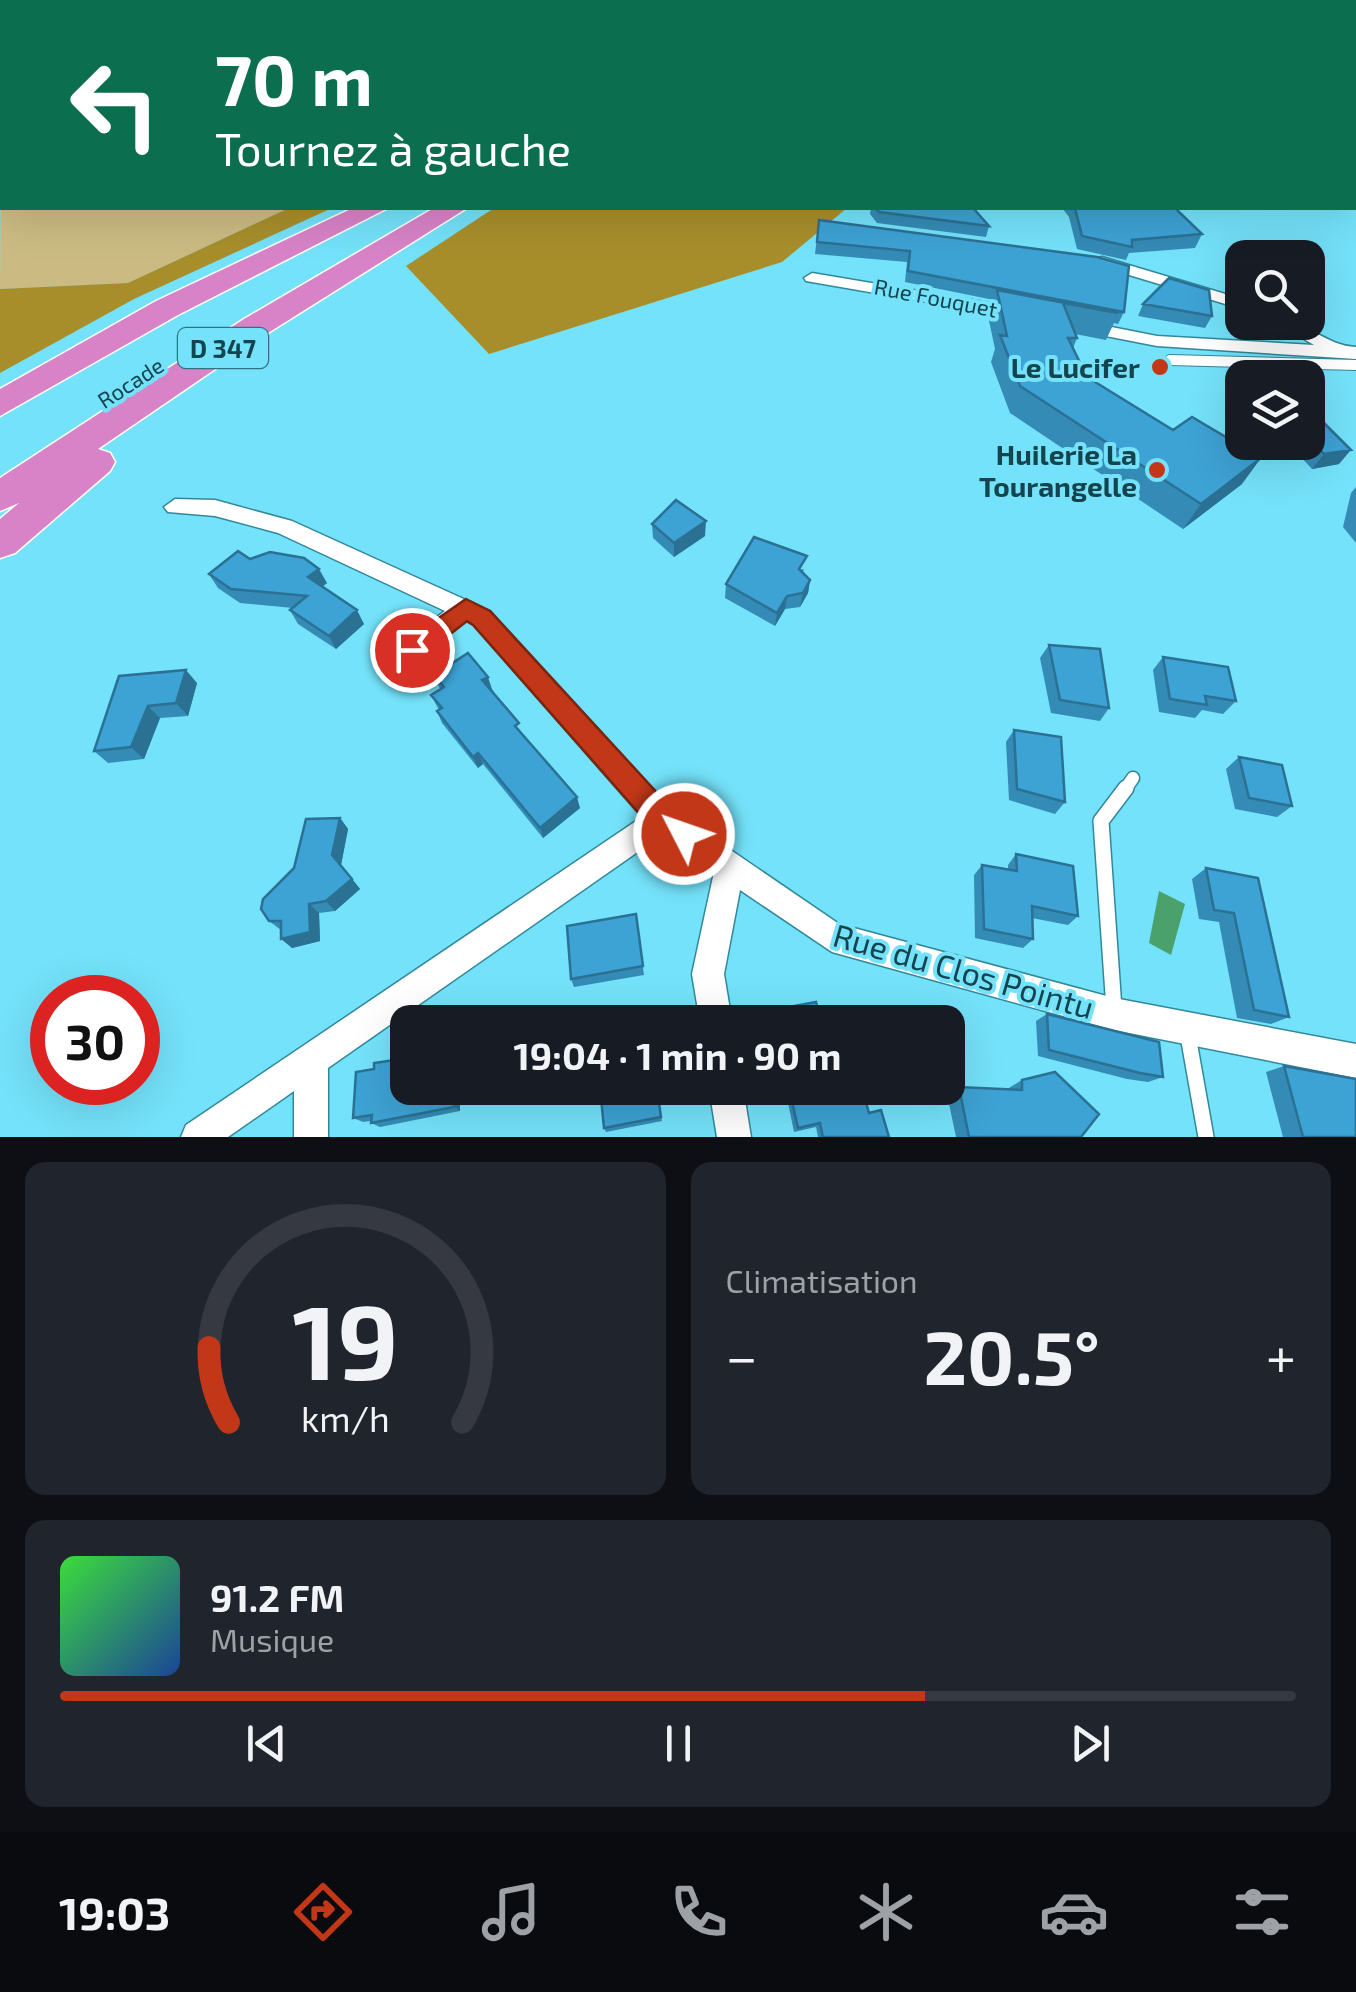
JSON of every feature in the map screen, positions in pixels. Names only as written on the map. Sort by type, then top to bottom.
[{"type":"highway","points":[[0,404],[167,308],[370,210]]},
{"type":"highway","name":"Rocade","points":[[0,466],[207,333],[412,210]]},
{"type":"highway","name":"D 347","points":[[0,498],[256,326],[450,210]]},
{"type":"highway","points":[[0,542],[256,326]]},
{"type":"street","points":[[1080,258],[1225,299]]},
{"type":"street","name":"Rue Fouquet","points":[[812,278],[924,294],[1041,318]]},
{"type":"street","points":[[1060,322],[1157,341],[1354,358]]},
{"type":"street","points":[[1318,340],[1354,358]]},
{"type":"street","name":"Rue du Clos Pointu","points":[[175,507],[215,508],[284,527],[466,608],[500,634],[662,818],[832,937],[1114,1014],[1356,1061]]},
{"type":"street","points":[[412,650],[466,608]]},
{"type":"street","points":[[198,1137],[662,818]]},
{"type":"street","points":[[713,1005],[708,974],[730,866]]},
{"type":"street","points":[[310,1137],[312,1057]]},
{"type":"street","points":[[729,1105],[734,1137]]},
{"type":"lane","points":[[1170,360],[1354,358]]},
{"type":"lane","points":[[1114,1014],[1101,821],[1133,778]]},
{"type":"lane","points":[[1186,1026],[1206,1137]]},
{"type":"shaded area","points":[[1,210],[285,210],[128,283],[0,289]]},
{"type":"shaded area","points":[[285,210],[328,210],[134,299],[0,373],[0,289],[128,283]]},
{"type":"shaded area","points":[[491,210],[845,210],[782,262],[489,354],[406,266]]},
{"type":"shaded area","points":[[1159,891],[1185,904],[1171,955],[1149,943]]},
{"type":"building","points":[[975,210],[989,226],[879,212]]},
{"type":"building","points":[[1076,210],[1177,210],[1202,234],[1132,240],[1132,247],[1082,236]]},
{"type":"building","points":[[819,220],[1097,257],[1129,266],[1124,312],[908,271],[910,251],[817,242]]},
{"type":"building","points":[[1169,278],[1209,290],[1212,316],[1143,304]]},
{"type":"building","points":[[997,290],[1118,313],[1063,303],[1077,338],[1068,338],[1087,377],[1173,430],[1192,417],[1225,437],[1225,460],[1258,460],[1201,504],[1020,386],[1000,335],[1007,336]]},
{"type":"building","points":[[1325,424],[1351,450],[1325,454]]},
{"type":"building","points":[[676,500],[706,521],[674,543],[652,524]]},
{"type":"building","points":[[754,537],[807,556],[799,569],[810,580],[803,593],[787,596],[777,613],[726,584]]},
{"type":"building","points":[[238,551],[250,559],[270,552],[304,558],[319,569],[308,577],[357,610],[329,636],[290,610],[307,596],[231,589],[209,574]]},
{"type":"building","points":[[1049,645],[1100,649],[1109,708],[1060,700]]},
{"type":"building","points":[[468,653],[488,677],[482,680],[519,723],[515,726],[577,797],[540,828],[478,753],[473,757],[437,711],[442,708],[431,695],[444,687],[434,675]]},
{"type":"building","points":[[1163,657],[1228,667],[1236,701],[1205,696],[1207,705],[1170,699]]},
{"type":"building","points":[[186,670],[176,703],[148,706],[131,747],[94,751],[119,676]]},
{"type":"building","points":[[1014,730],[1061,737],[1065,802],[1017,789]]},
{"type":"building","points":[[1239,757],[1282,765],[1292,806],[1249,798]]},
{"type":"building","points":[[340,818],[332,855],[352,879],[326,901],[309,904],[310,932],[281,939],[281,921],[269,921],[261,909],[263,899],[294,868],[306,819]]},
{"type":"building","points":[[1016,854],[1073,866],[1078,916],[1032,906],[1033,939],[984,929],[982,865],[1017,871]]},
{"type":"building","points":[[1206,868],[1258,878],[1289,1017],[1254,1010],[1234,913],[1214,910]]},
{"type":"building","points":[[636,914],[643,966],[571,979],[567,926]]},
{"type":"building","points":[[1047,1014],[1159,1042],[1163,1077],[1049,1050]]},
{"type":"building","points":[[390,1061],[390,1105],[454,1107],[371,1123],[372,1115],[353,1118],[356,1072],[374,1069],[374,1063]]},
{"type":"building","points":[[1284,1066],[1356,1079],[1356,1137],[1303,1137]]},
{"type":"building","points":[[1055,1072],[1099,1114],[1081,1137],[969,1137],[963,1105],[965,1087],[1022,1090],[1022,1080]]},
{"type":"building","points":[[602,1105],[659,1105],[661,1117],[604,1128]]},
{"type":"building","points":[[793,1105],[867,1105],[869,1113],[881,1110],[889,1137],[823,1137],[820,1123],[798,1128]]},
{"type":"place","name":"Le Lucifer","points":[[1160,367]]},
{"type":"place","name":"Huilerie La Tourangelle","points":[[1157,470]]},
{"type":"route","points":[[412,650],[466,608],[482,618],[662,818],[684,834]]}]
